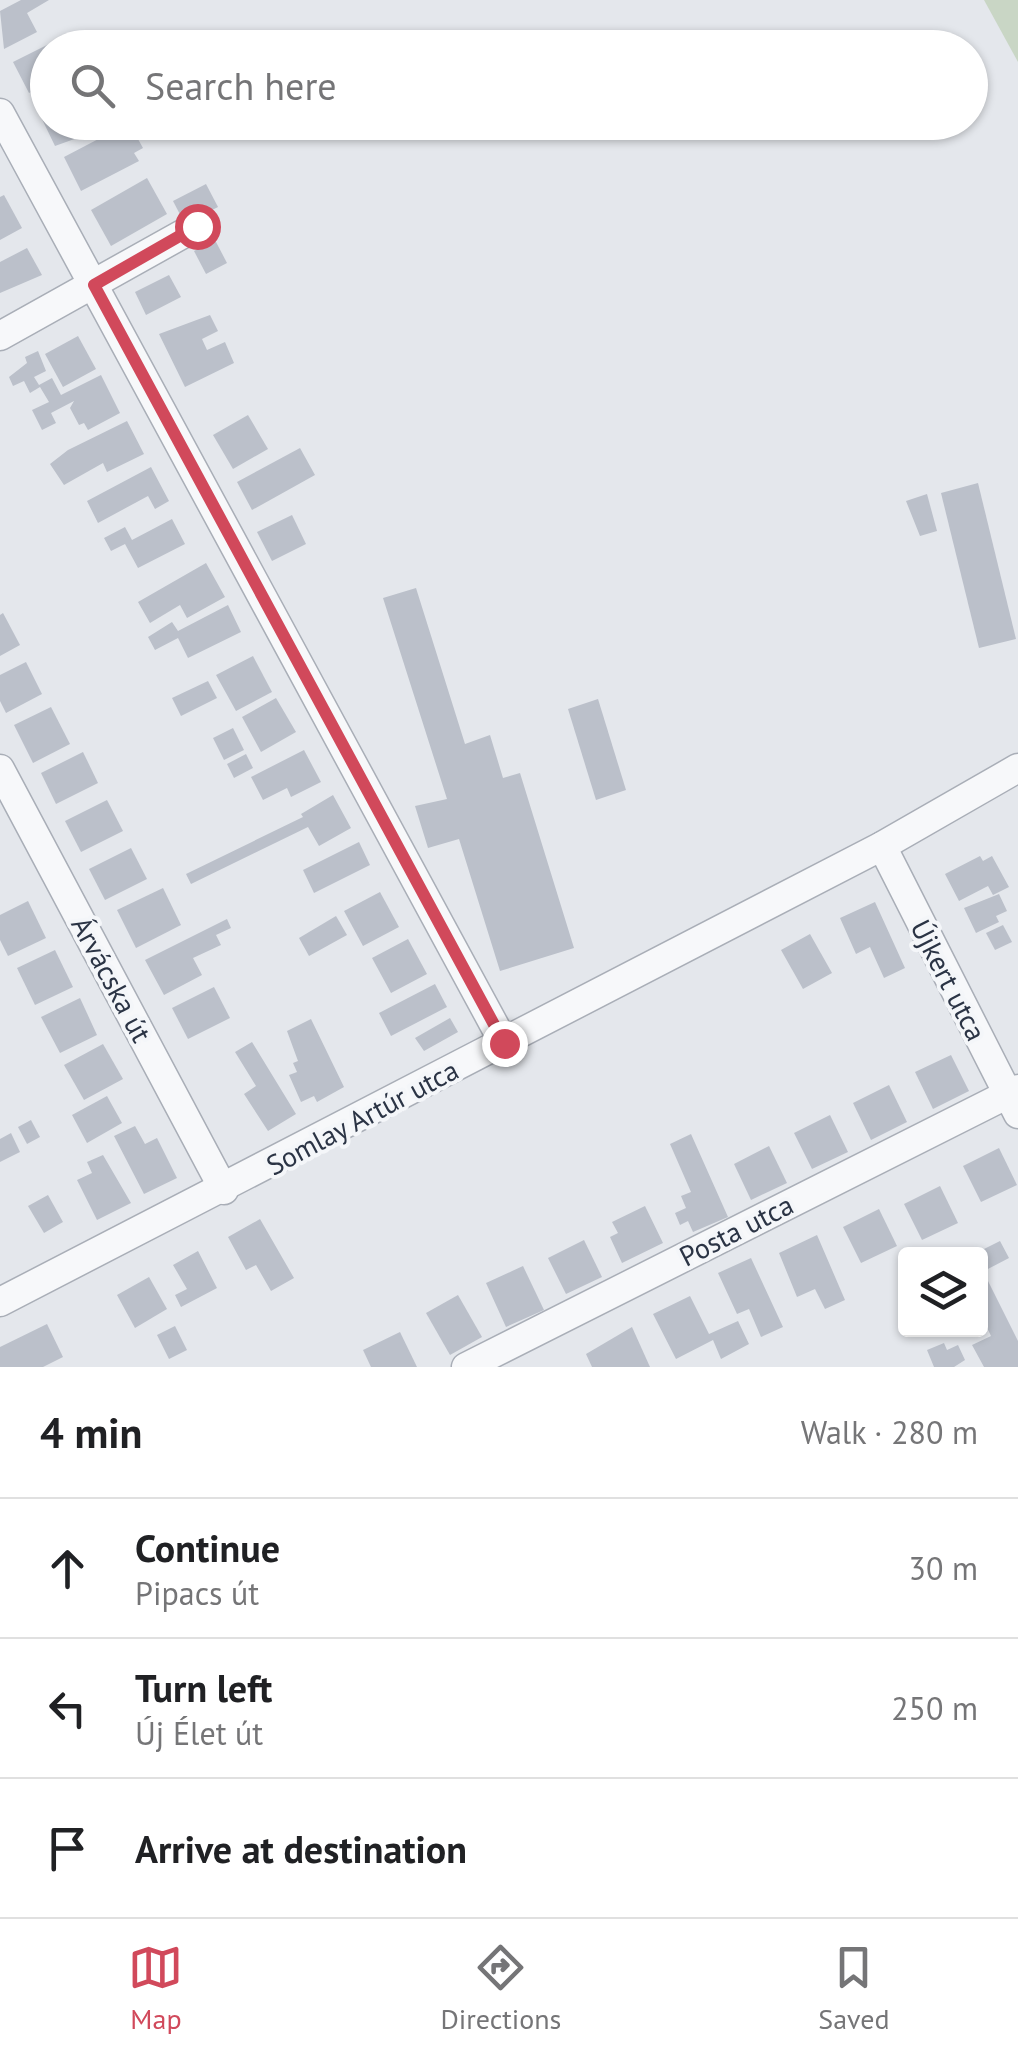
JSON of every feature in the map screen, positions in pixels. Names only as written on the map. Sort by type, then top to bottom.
[{"type":"street","points":[[0,113],[504,1043]]},
{"type":"street","points":[[0,336],[197,226]]},
{"type":"street","name":"Somlay Artúr utca","points":[[0,1302],[224,1190],[882,846],[1018,768]]},
{"type":"street","name":"Árvácska út","points":[[0,769],[224,1190]]},
{"type":"street","name":"Újkert utca","points":[[882,846],[1014,1099]]},
{"type":"street","name":"Posta utca","points":[[466,1367],[1014,1099]]},
{"type":"green space","points":[[984,0],[1018,0],[1018,62]]},
{"type":"building","points":[[21,0],[49,0],[27,13],[36,30],[30,30],[30,36],[4,49],[0,11]]},
{"type":"building","points":[[30,54],[30,93],[29,93],[13,62]]},
{"type":"building","points":[[96,140],[139,140],[143,148],[134,153],[139,161],[81,191],[64,157]]},
{"type":"building","points":[[147,178],[167,214],[111,246],[91,210]]},
{"type":"building","points":[[206,184],[218,207],[185,224],[173,201]]},
{"type":"building","points":[[4,195],[22,228],[0,240],[0,197]]},
{"type":"building","points":[[215,240],[227,263],[206,274],[194,251]]},
{"type":"building","points":[[27,248],[42,275],[0,293],[0,262]]},
{"type":"building","points":[[169,275],[181,297],[146,315],[135,292]]},
{"type":"building","points":[[210,315],[218,331],[202,339],[207,350],[225,342],[234,363],[185,387],[159,334]]},
{"type":"building","points":[[78,336],[96,369],[63,387],[45,354]]},
{"type":"building","points":[[38,351],[46,371],[34,377],[39,385],[52,378],[61,395],[101,375],[120,413],[88,430],[84,423],[79,425],[70,408],[74,401],[51,413],[56,423],[42,430],[32,410],[49,402],[40,387],[30,393],[24,381],[13,386],[9,377],[27,363],[25,357]]},
{"type":"building","points":[[248,415],[268,449],[233,469],[213,435]]},
{"type":"building","points":[[127,421],[144,454],[107,472],[103,463],[64,485],[50,464],[68,450]]},
{"type":"building","points":[[300,448],[315,475],[252,510],[237,482]]},
{"type":"building","points":[[151,467],[169,501],[155,509],[148,496],[98,523],[87,501]]},
{"type":"building","points":[[978,483],[1016,639],[979,648],[941,493]]},
{"type":"building","points":[[927,494],[937,531],[920,536],[906,501]]},
{"type":"building","points":[[292,515],[306,544],[272,561],[257,532]]},
{"type":"building","points":[[172,519],[185,544],[138,568],[125,544],[111,551],[104,538],[125,527],[132,540]]},
{"type":"building","points":[[206,563],[225,597],[187,618],[180,605],[150,623],[138,602]]},
{"type":"building","points":[[416,588],[465,744],[490,735],[503,778],[520,773],[574,948],[500,971],[459,839],[428,848],[415,806],[447,799],[383,598]]},
{"type":"building","points":[[228,605],[241,632],[188,658],[178,638],[155,650],[148,637],[172,622],[178,631]]},
{"type":"building","points":[[3,613],[20,645],[0,656],[0,615]]},
{"type":"building","points":[[253,656],[272,692],[236,711],[216,675]]},
{"type":"building","points":[[26,662],[42,694],[6,713],[0,701],[0,675]]},
{"type":"building","points":[[208,681],[217,698],[181,716],[172,698]]},
{"type":"building","points":[[276,698],[296,732],[261,752],[242,717]]},
{"type":"building","points":[[598,699],[626,790],[596,800],[568,709]]},
{"type":"building","points":[[51,707],[70,744],[33,763],[14,725]]},
{"type":"building","points":[[233,728],[244,750],[224,760],[213,738]]},
{"type":"building","points":[[304,750],[321,782],[291,797],[287,788],[263,800],[251,777]]},
{"type":"building","points":[[83,752],[98,783],[56,804],[41,773]]},
{"type":"building","points":[[246,754],[253,768],[234,778],[227,764]]},
{"type":"building","points":[[333,795],[351,828],[319,846],[308,827],[191,884],[186,874],[303,817],[301,814]]},
{"type":"building","points":[[107,800],[123,831],[81,852],[65,821]]},
{"type":"building","points":[[359,842],[370,865],[314,893],[303,870]]},
{"type":"building","points":[[131,848],[147,879],[105,900],[89,869]]},
{"type":"building","points":[[980,856],[983,861],[992,856],[1009,887],[993,895],[988,886],[959,901],[945,874]]},
{"type":"building","points":[[163,888],[181,925],[136,948],[117,910]]},
{"type":"building","points":[[380,892],[399,927],[363,946],[344,911]]},
{"type":"building","points":[[999,894],[1007,911],[996,916],[999,922],[976,933],[964,908]]},
{"type":"building","points":[[28,901],[46,938],[8,956],[0,940],[0,915]]},
{"type":"building","points":[[875,902],[905,968],[884,978],[870,947],[856,954],[840,918]]},
{"type":"building","points":[[336,916],[347,935],[309,956],[299,938]]},
{"type":"building","points":[[227,919],[231,928],[216,935],[221,945],[193,958],[202,975],[164,995],[145,960]]},
{"type":"building","points":[[1003,925],[1012,942],[995,950],[986,933]]},
{"type":"building","points":[[810,934],[832,973],[803,989],[781,950]]},
{"type":"building","points":[[408,939],[427,974],[391,993],[372,958]]},
{"type":"building","points":[[55,950],[73,987],[35,1005],[17,968]]},
{"type":"building","points":[[435,984],[447,1007],[391,1036],[379,1013]]},
{"type":"building","points":[[214,987],[230,1018],[188,1039],[172,1008]]},
{"type":"building","points":[[80,998],[97,1035],[60,1053],[41,1017]]},
{"type":"building","points":[[450,1018],[458,1032],[424,1051],[415,1038]]},
{"type":"building","points":[[311,1019],[344,1087],[317,1102],[314,1096],[301,1102],[289,1075],[297,1072],[293,1063],[298,1061],[287,1031]]},
{"type":"building","points":[[252,1042],[296,1114],[268,1131],[244,1094],[256,1086],[235,1052]]},
{"type":"building","points":[[103,1044],[123,1079],[84,1100],[64,1065]]},
{"type":"building","points":[[951,1055],[969,1091],[933,1109],[915,1072]]},
{"type":"building","points":[[889,1085],[907,1122],[871,1140],[853,1103]]},
{"type":"building","points":[[107,1096],[122,1123],[87,1143],[72,1115]]},
{"type":"building","points":[[830,1115],[848,1152],[812,1169],[794,1133]]},
{"type":"building","points":[[31,1120],[40,1137],[27,1144],[18,1127]]},
{"type":"building","points":[[135,1126],[145,1144],[157,1138],[177,1178],[144,1194],[114,1136]]},
{"type":"building","points":[[11,1133],[20,1152],[0,1162],[0,1139]]},
{"type":"building","points":[[691,1134],[728,1217],[693,1232],[688,1221],[680,1225],[675,1213],[686,1208],[681,1196],[691,1192],[670,1144]]},
{"type":"building","points":[[769,1146],[787,1183],[751,1200],[734,1164]]},
{"type":"building","points":[[999,1148],[1017,1185],[981,1202],[963,1166]]},
{"type":"building","points":[[103,1155],[131,1203],[97,1220],[77,1180],[92,1173],[87,1162]]},
{"type":"building","points":[[940,1186],[958,1223],[922,1240],[904,1204]]},
{"type":"building","points":[[48,1195],[63,1222],[44,1233],[28,1206]]},
{"type":"building","points":[[645,1206],[663,1243],[622,1263],[610,1237],[618,1233],[612,1222]]},
{"type":"building","points":[[879,1209],[897,1246],[861,1263],[843,1227]]},
{"type":"building","points":[[260,1219],[294,1278],[271,1291],[256,1265],[246,1270],[228,1237]]},
{"type":"building","points":[[817,1235],[845,1300],[825,1309],[815,1289],[797,1297],[779,1253]]},
{"type":"building","points":[[584,1240],[602,1277],[566,1294],[548,1258]]},
{"type":"building","points":[[1000,1241],[1009,1258],[988,1269],[988,1247]]},
{"type":"building","points":[[198,1251],[217,1288],[181,1307],[175,1295],[187,1289],[173,1265]]},
{"type":"building","points":[[751,1258],[783,1327],[761,1337],[749,1309],[737,1314],[718,1273]]},
{"type":"building","points":[[523,1266],[544,1310],[506,1327],[486,1283]]},
{"type":"building","points":[[149,1277],[167,1309],[135,1328],[117,1295]]},
{"type":"building","points":[[988,1281],[1018,1341],[1018,1367],[984,1367],[972,1345],[991,1336]]},
{"type":"building","points":[[458,1295],[482,1337],[450,1355],[426,1313]]},
{"type":"building","points":[[690,1296],[709,1334],[738,1321],[749,1344],[721,1359],[713,1340],[676,1359],[653,1314]]},
{"type":"building","points":[[47,1324],[63,1357],[43,1367],[0,1367],[0,1347]]},
{"type":"building","points":[[175,1326],[187,1350],[169,1359],[157,1335]]},
{"type":"building","points":[[632,1327],[650,1367],[592,1367],[586,1354]]},
{"type":"building","points":[[400,1332],[417,1367],[371,1367],[363,1350]]},
{"type":"building","points":[[944,1343],[947,1350],[958,1345],[965,1360],[954,1367],[934,1367],[927,1350]]},
{"type":"route","points":[[197,226],[94,285],[504,1043]]}]
